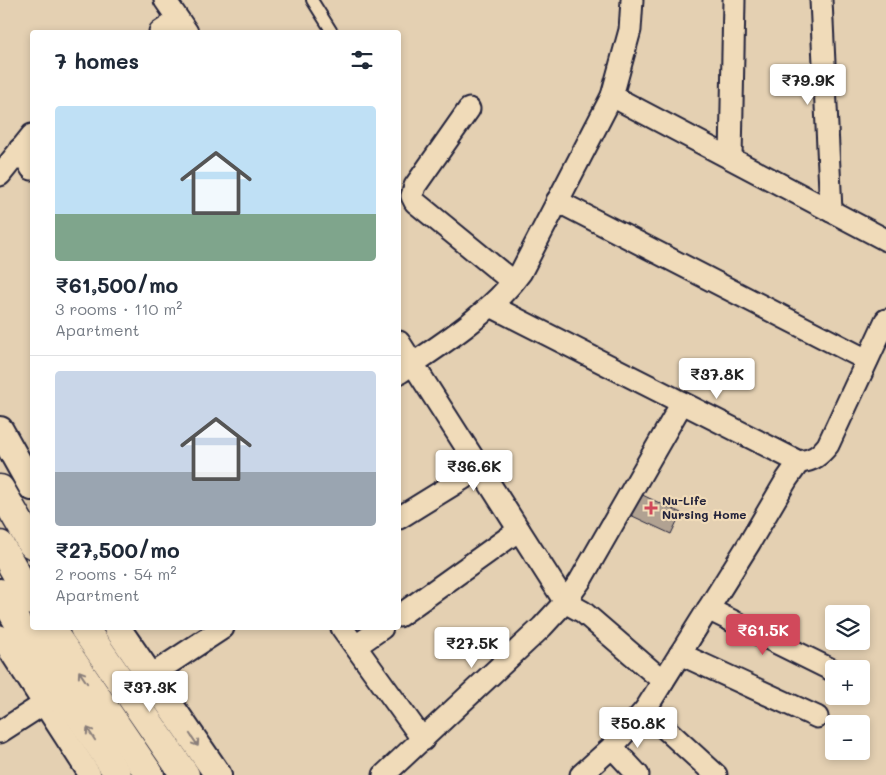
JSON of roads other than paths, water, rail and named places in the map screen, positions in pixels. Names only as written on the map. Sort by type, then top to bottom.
[{"type":"main road","points":[[0,489],[30,541]]},
{"type":"main road","points":[[0,545],[30,597]]},
{"type":"main road","points":[[51,630],[150,775]]},
{"type":"main road","points":[[85,630],[185,775]]},
{"type":"street","points":[[165,0],[183,26],[168,30]]},
{"type":"street","points":[[406,368],[491,306],[513,282],[558,201],[612,96],[630,30],[632,0]]},
{"type":"street","points":[[731,158],[734,0]]},
{"type":"street","points":[[821,0],[831,211]]},
{"type":"street","points":[[612,96],[886,240]]},
{"type":"street","points":[[469,109],[415,186],[412,196],[415,202],[513,282]]},
{"type":"street","points":[[26,142],[30,160]]},
{"type":"street","points":[[0,175],[26,142]]},
{"type":"street","points":[[558,201],[867,360]]},
{"type":"street","points":[[491,306],[800,462],[810,461],[821,454],[828,445],[867,360],[883,333]]},
{"type":"street","points":[[401,349],[406,368],[480,468],[565,602],[583,612],[663,681]]},
{"type":"street","points":[[396,771],[423,740],[514,654],[565,602],[580,581],[682,403]]},
{"type":"street","points":[[0,430],[30,483]]},
{"type":"street","points":[[581,775],[612,747],[645,710],[787,478],[800,462]]},
{"type":"street","points":[[401,517],[480,468]]},
{"type":"street","points":[[401,615],[519,530]]},
{"type":"street","points":[[0,592],[90,775]]},
{"type":"street","points":[[708,609],[825,667]]},
{"type":"street","points":[[118,630],[218,775]]},
{"type":"street","points":[[150,676],[220,630]]},
{"type":"street","points":[[344,630],[423,740]]},
{"type":"street","points":[[356,646],[379,630]]},
{"type":"street","points":[[0,636],[118,775]]},
{"type":"street","points":[[680,654],[817,717]]},
{"type":"street","points":[[0,732],[53,698]]},
{"type":"street","points":[[645,710],[716,775]]},
{"type":"street","points":[[612,747],[638,775]]},
{"type":"lane","points":[[312,0],[331,30]]},
{"type":"place","name":"Nu-Life Nursing Home","points":[[651,508]]}]
